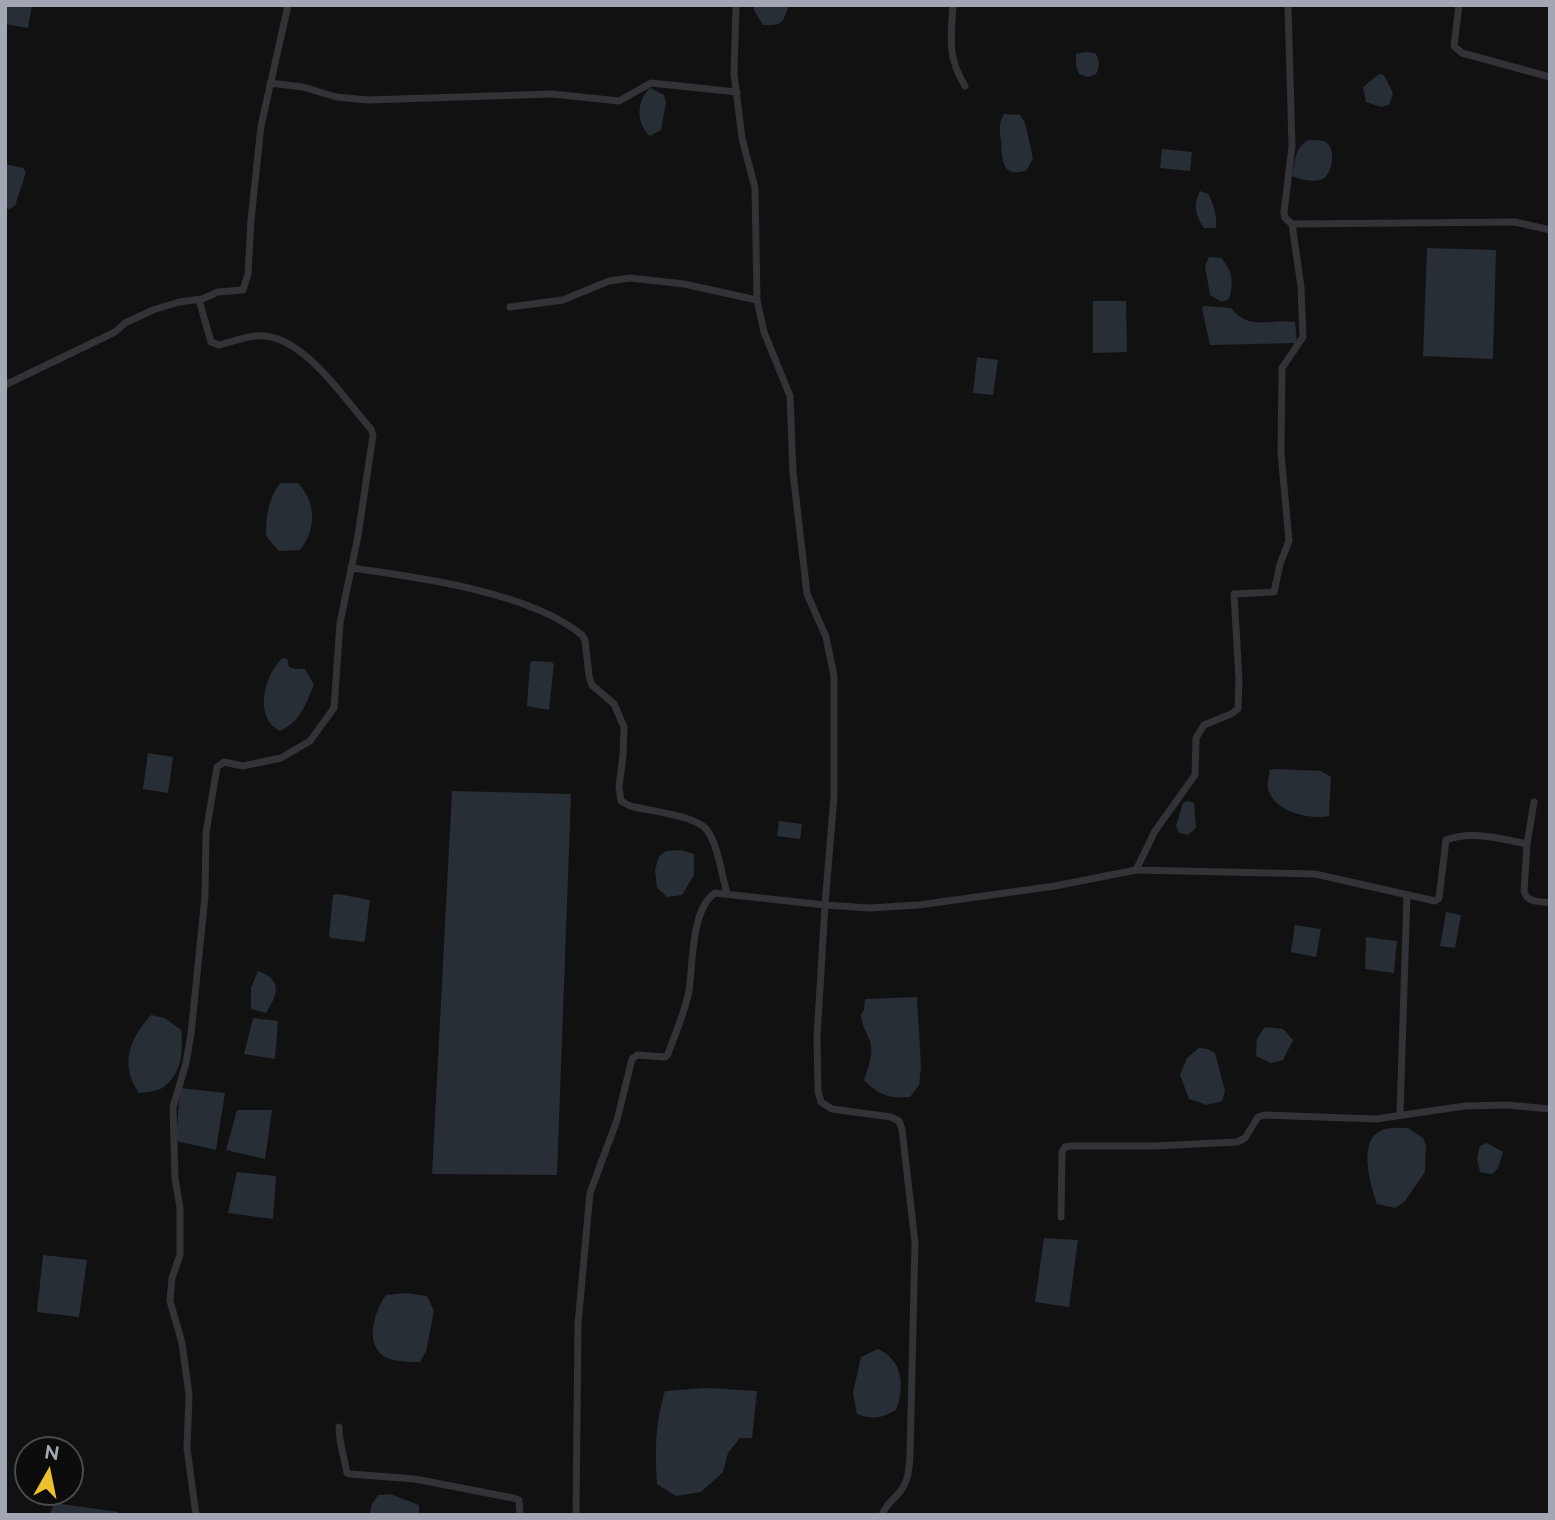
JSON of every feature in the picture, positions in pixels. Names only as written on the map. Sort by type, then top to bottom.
[{"type":"street","points":[[5,386],[115,332],[125,323],[153,310],[179,302],[199,300],[218,292],[243,290],[246,285],[257,158],[270,83],[281,46],[288,5]]},
{"type":"street","points":[[736,5],[734,74],[741,138],[755,188],[757,300],[764,332],[790,396],[793,472],[807,594],[826,637],[834,676],[834,796],[817,1037],[818,1091],[821,1102],[832,1109],[891,1117],[899,1121],[915,1243],[908,1480],[886,1504],[882,1515]]},
{"type":"street","points":[[953,5],[951,54],[956,72],[965,86]]},
{"type":"street","points":[[1288,5],[1292,146],[1285,218],[1292,224],[1515,222],[1550,230]]},
{"type":"street","points":[[1459,5],[1454,46],[1462,52],[1550,77]]},
{"type":"street","points":[[270,83],[303,87],[336,97],[368,100],[552,93],[619,101],[651,83],[737,92]]},
{"type":"street","points":[[1136,870],[1155,831],[1195,775],[1196,738],[1204,725],[1238,709],[1234,594],[1274,592],[1280,564],[1289,541],[1281,453],[1282,368],[1303,337],[1301,287],[1292,224]]},
{"type":"street","points":[[510,307],[562,300],[609,281],[630,278],[684,284],[757,300]]},
{"type":"street","points":[[196,1515],[187,1448],[189,1395],[182,1343],[170,1301],[172,1278],[180,1255],[180,1208],[174,1178],[173,1107],[186,1063],[192,1020],[205,896],[206,833],[217,767],[224,762],[243,766],[281,758],[310,741],[334,708],[340,622],[373,440],[371,429],[337,387],[292,345],[258,336],[219,345],[211,342],[199,300]]},
{"type":"street","points":[[351,568],[401,575],[497,595],[542,612],[582,635],[592,685],[614,704],[624,727],[621,801],[629,806],[697,821],[712,839],[727,893]]},
{"type":"street","points":[[1534,802],[1527,844],[1524,891],[1525,897],[1530,900],[1550,903]]},
{"type":"street","points":[[576,1515],[578,1324],[590,1193],[617,1120],[632,1059],[637,1055],[665,1057],[668,1054],[688,993],[701,909],[715,893],[869,908],[919,905],[1055,886],[1136,870],[1315,874],[1435,901],[1439,898],[1445,843],[1450,838],[1482,836],[1527,844]]},
{"type":"street","points":[[1400,1114],[1407,895]]},
{"type":"street","points":[[1061,1217],[1062,1152],[1065,1147],[1237,1142],[1245,1138],[1258,1117],[1264,1115],[1376,1118],[1465,1106],[1507,1105],[1550,1109]]},
{"type":"street","points":[[339,1427],[339,1442],[347,1473],[415,1479],[513,1498],[519,1500],[520,1515]]},
{"type":"shaded area","points":[[5,5],[32,5],[28,28],[5,24]]},
{"type":"shaded area","points":[[754,5],[789,5],[781,22],[763,25]]},
{"type":"shaded area","points":[[1095,53],[1099,61],[1096,74],[1088,77],[1079,74],[1076,65],[1076,54]]},
{"type":"shaded area","points":[[1379,74],[1384,75],[1393,93],[1389,105],[1381,107],[1366,102],[1363,87]]},
{"type":"shaded area","points":[[650,88],[664,95],[666,103],[661,130],[650,136],[640,119],[640,106]]},
{"type":"shaded area","points":[[1004,114],[1020,115],[1025,123],[1033,158],[1027,170],[1013,172],[1005,166],[1000,131]]},
{"type":"shaded area","points":[[1309,140],[1326,142],[1331,150],[1330,170],[1324,178],[1317,181],[1292,176],[1298,150]]},
{"type":"shaded area","points":[[1162,149],[1192,152],[1190,171],[1160,168]]},
{"type":"shaded area","points":[[5,164],[23,168],[26,172],[15,206],[9,209],[5,208]]},
{"type":"shaded area","points":[[1200,191],[1208,194],[1212,202],[1216,228],[1204,228],[1199,219],[1196,201]]},
{"type":"shaded area","points":[[1427,248],[1496,250],[1493,359],[1423,356]]},
{"type":"shaded area","points":[[1209,257],[1221,258],[1230,272],[1232,287],[1229,299],[1222,302],[1210,295],[1205,266]]},
{"type":"shaded area","points":[[1093,301],[1126,301],[1127,352],[1093,353]]},
{"type":"shaded area","points":[[1202,308],[1231,308],[1245,320],[1253,322],[1295,322],[1297,343],[1210,345]]},
{"type":"shaded area","points":[[977,357],[998,360],[993,395],[973,393]]},
{"type":"shaded area","points":[[280,483],[298,483],[311,507],[312,525],[300,550],[279,551],[266,536],[268,508]]},
{"type":"shaded area","points":[[283,658],[287,659],[289,667],[305,669],[314,685],[298,717],[280,731],[266,716],[264,696],[271,674]]},
{"type":"shaded area","points":[[532,661],[554,664],[549,710],[527,706]]},
{"type":"shaded area","points":[[148,753],[173,757],[168,793],[143,789]]},
{"type":"shaded area","points":[[1270,770],[1321,771],[1331,777],[1329,816],[1313,817],[1295,813],[1279,805],[1273,799],[1268,786]]},
{"type":"shaded area","points":[[452,791],[571,794],[557,1175],[432,1174]]},
{"type":"shaded area","points":[[1183,803],[1194,803],[1196,828],[1188,835],[1179,833],[1176,826]]},
{"type":"shaded area","points":[[779,821],[802,824],[800,839],[777,836]]},
{"type":"shaded area","points":[[681,850],[694,854],[694,875],[682,895],[667,897],[657,888],[655,870],[659,856],[666,851]]},
{"type":"shaded area","points":[[333,895],[370,900],[363,942],[329,936]]},
{"type":"shaded area","points":[[1446,912],[1461,915],[1455,948],[1440,946]]},
{"type":"shaded area","points":[[1295,925],[1321,929],[1316,957],[1291,952]]},
{"type":"shaded area","points":[[1366,937],[1397,941],[1394,973],[1365,969]]},
{"type":"shaded area","points":[[258,971],[271,979],[276,988],[266,1013],[251,1009],[251,988]]},
{"type":"shaded area","points":[[917,997],[921,1067],[919,1085],[910,1097],[885,1095],[864,1080],[871,1051],[861,1014],[865,999]]},
{"type":"shaded area","points":[[151,1015],[165,1018],[181,1030],[180,1062],[173,1077],[162,1088],[139,1093],[129,1072],[128,1062],[137,1033]]},
{"type":"shaded area","points":[[253,1018],[278,1021],[275,1059],[244,1054]]},
{"type":"shaded area","points":[[1265,1027],[1283,1029],[1293,1040],[1283,1060],[1271,1063],[1256,1056],[1257,1038]]},
{"type":"shaded area","points":[[1199,1048],[1215,1053],[1225,1091],[1222,1101],[1207,1105],[1189,1099],[1180,1075],[1187,1058]]},
{"type":"shaded area","points":[[180,1088],[225,1093],[216,1150],[176,1141]]},
{"type":"shaded area","points":[[237,1110],[272,1110],[265,1159],[226,1150]]},
{"type":"shaded area","points":[[1408,1128],[1423,1138],[1426,1146],[1425,1172],[1405,1201],[1395,1208],[1377,1204],[1369,1174],[1368,1151],[1371,1141],[1376,1133],[1386,1129]]},
{"type":"shaded area","points":[[1487,1143],[1503,1152],[1498,1168],[1492,1174],[1480,1172],[1477,1158],[1480,1146]]},
{"type":"shaded area","points":[[237,1172],[276,1176],[273,1219],[228,1213]]},
{"type":"shaded area","points":[[1044,1238],[1078,1240],[1069,1307],[1035,1302]]},
{"type":"shaded area","points":[[43,1255],[87,1260],[79,1317],[37,1312]]},
{"type":"shaded area","points":[[406,1293],[427,1296],[434,1311],[426,1351],[420,1362],[389,1359],[376,1348],[374,1340],[376,1316],[386,1295]]},
{"type":"shaded area","points":[[878,1349],[893,1360],[897,1367],[901,1383],[899,1401],[896,1410],[882,1416],[868,1417],[857,1414],[853,1393],[861,1357]]},
{"type":"shaded area","points":[[707,1388],[757,1391],[752,1438],[740,1438],[728,1453],[723,1472],[701,1492],[676,1496],[657,1484],[656,1438],[665,1391]]},
{"type":"shaded area","points":[[390,1494],[419,1505],[419,1515],[370,1515],[371,1506],[378,1495]]},
{"type":"shaded area","points":[[53,1506],[118,1512],[117,1515],[50,1515]]}]
